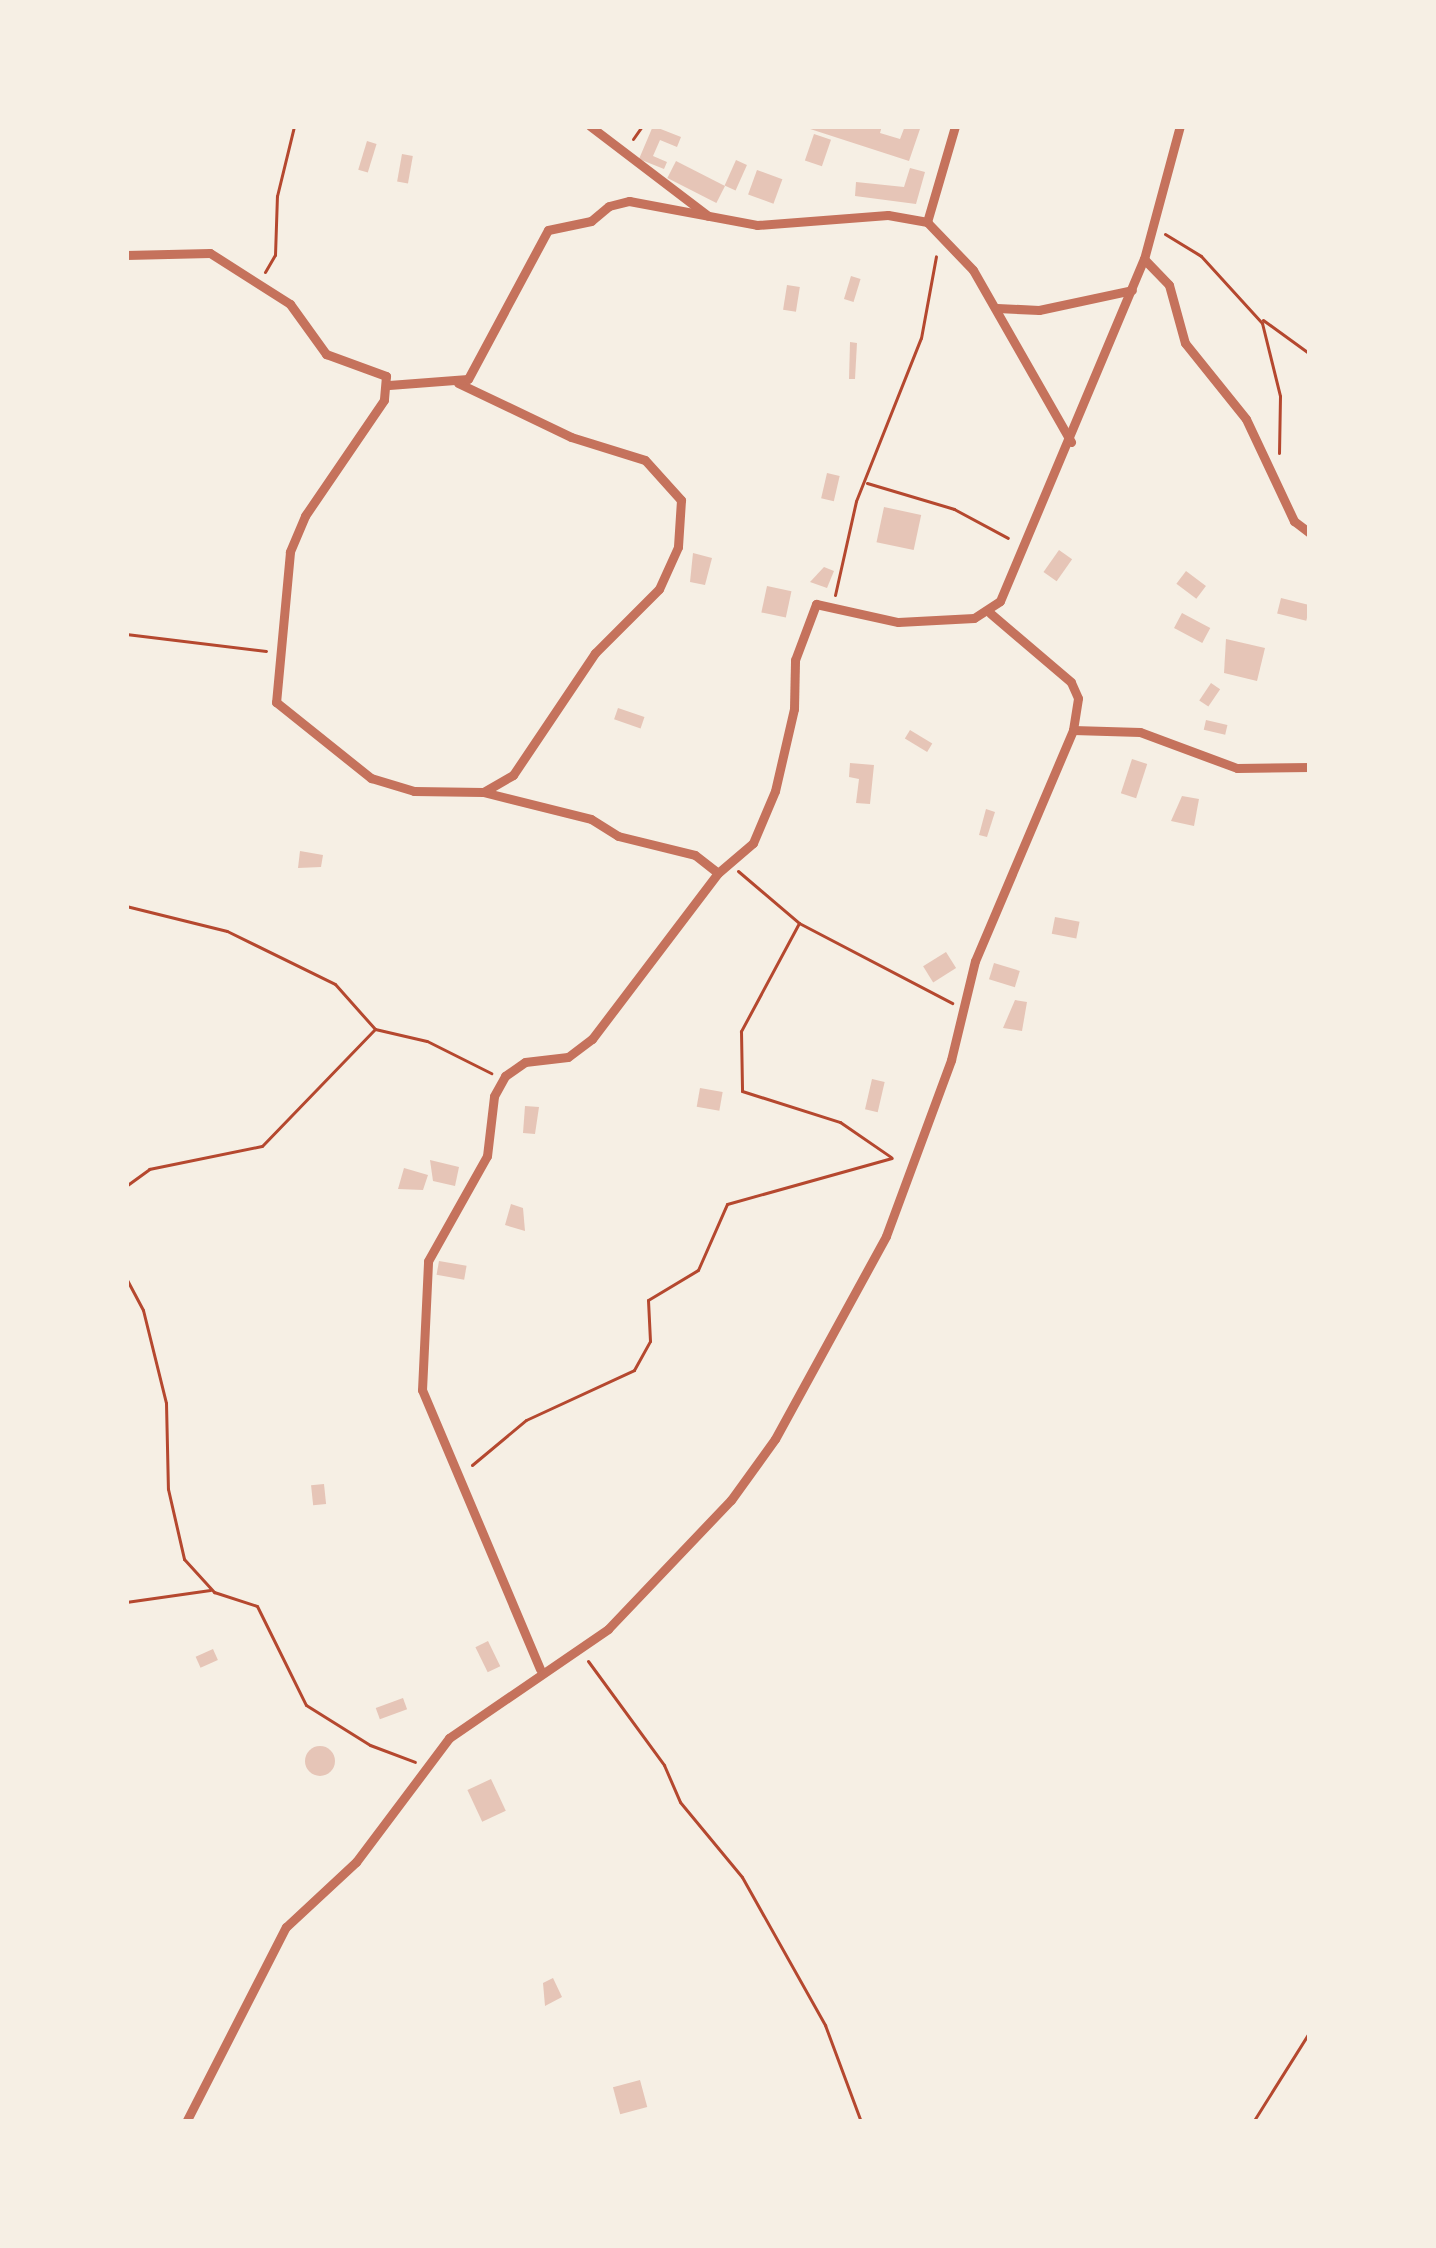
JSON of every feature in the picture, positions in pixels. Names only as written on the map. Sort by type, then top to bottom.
[{"type":"street","points":[[590,126],[708,217]]},
{"type":"street","points":[[927,222],[956,126]]},
{"type":"street","points":[[990,613],[1071,442],[1144,260],[1180,126]]},
{"type":"street","points":[[389,385],[468,379],[485,356],[548,230],[591,221],[629,201],[757,226],[824,216],[927,222],[997,308],[1071,442]]},
{"type":"street","points":[[126,255],[203,251],[290,304],[326,354],[382,371],[389,385]]},
{"type":"street","points":[[1144,260],[1168,285],[1185,343],[1246,419],[1277,485],[1310,533]]},
{"type":"street","points":[[997,308],[1039,310],[1132,290]]},
{"type":"street","points":[[454,381],[571,437],[645,460],[681,500],[678,547],[659,589],[595,653],[513,775],[483,792]]},
{"type":"street","points":[[389,385],[305,516],[290,552],[276,654],[276,701],[371,778],[414,791],[483,792],[591,818],[618,836],[694,855],[718,873]]},
{"type":"street","points":[[186,2122],[270,1949],[356,1862],[449,1738],[540,1669],[582,1648],[634,1605],[775,1439],[913,1171],[975,961],[1073,730],[1078,698],[1071,682],[990,613],[898,622],[834,602],[810,613],[775,791],[734,866],[718,873],[592,1039],[568,1057],[525,1062],[505,1076],[494,1096],[487,1156],[428,1261],[422,1390],[540,1669]]},
{"type":"street","points":[[1073,730],[1140,733],[1238,768],[1310,767]]},
{"type":"path","points":[[254,280],[274,255],[277,196],[294,126]]},
{"type":"path","points":[[1151,226],[1201,256],[1257,316],[1310,353]]},
{"type":"path","points":[[834,602],[865,482],[922,338],[937,230]]},
{"type":"path","points":[[1257,316],[1273,348],[1280,396],[1277,485]]},
{"type":"path","points":[[865,482],[954,509],[1022,546]]},
{"type":"path","points":[[126,634],[248,644],[276,654]]},
{"type":"path","points":[[734,866],[799,922],[924,984],[962,1013]]},
{"type":"path","points":[[126,906],[264,949],[335,984],[375,1029],[505,1076]]},
{"type":"path","points":[[799,922],[741,1031],[742,1091],[839,1122],[913,1171]]},
{"type":"path","points":[[126,1186],[149,1169],[262,1145],[375,1029]]},
{"type":"path","points":[[461,1473],[526,1420],[634,1370],[650,1341],[648,1300],[698,1270],[728,1204],[892,1158]]},
{"type":"path","points":[[126,1278],[142,1310],[166,1403],[176,1543],[212,1589]]},
{"type":"path","points":[[126,1603],[212,1589],[257,1606],[306,1706],[370,1745],[428,1766]]},
{"type":"path","points":[[582,1648],[664,1765],[680,1802],[742,1877],[831,2038],[861,2122]]},
{"type":"path","points":[[1253,2122],[1310,2031]]},
{"type":"building","points":[[653,126],[681,137],[677,147],[660,140],[653,156],[667,162],[664,169],[639,159]]},
{"type":"building","points":[[882,126],[880,133],[900,139],[905,126],[921,126],[909,161],[804,127]]},
{"type":"building","points":[[814,134],[831,140],[822,166],[805,160]]},
{"type":"building","points":[[367,141],[377,144],[368,173],[358,170]]},
{"type":"building","points":[[402,154],[413,156],[408,183],[397,182]]},
{"type":"building","points":[[736,160],[747,165],[736,190],[725,186]]},
{"type":"building","points":[[676,161],[725,186],[716,203],[667,178]]},
{"type":"building","points":[[910,168],[925,172],[916,204],[855,196],[856,182],[904,187]]},
{"type":"building","points":[[757,170],[782,179],[773,204],[748,194]]},
{"type":"building","points":[[851,276],[861,279],[854,302],[844,299]]},
{"type":"building","points":[[787,285],[800,287],[796,312],[783,310]]},
{"type":"building","points":[[850,342],[857,343],[855,379],[849,379]]},
{"type":"building","points":[[827,473],[840,476],[834,501],[821,498]]},
{"type":"building","points":[[884,507],[921,515],[914,550],[877,542]]},
{"type":"building","points":[[1059,550],[1072,559],[1057,581],[1044,572]]},
{"type":"building","points":[[693,553],[712,558],[705,585],[690,582]]},
{"type":"building","points":[[824,567],[834,571],[827,588],[810,582]]},
{"type":"building","points":[[1186,571],[1206,586],[1196,599],[1176,584]]},
{"type":"building","points":[[767,586],[791,591],[786,618],[761,612]]},
{"type":"building","points":[[1281,598],[1310,605],[1306,621],[1277,614]]},
{"type":"building","points":[[1182,613],[1210,628],[1202,643],[1174,628]]},
{"type":"building","points":[[1226,639],[1265,648],[1257,681],[1224,673]]},
{"type":"building","points":[[1211,683],[1220,689],[1208,707],[1199,700]]},
{"type":"building","points":[[618,708],[644,717],[641,728],[614,719]]},
{"type":"building","points":[[1206,720],[1227,725],[1225,735],[1204,730]]},
{"type":"building","points":[[910,730],[932,743],[927,752],[905,739]]},
{"type":"building","points":[[1132,759],[1147,764],[1136,798],[1121,793]]},
{"type":"building","points":[[850,763],[874,765],[870,804],[856,803],[859,779],[849,777]]},
{"type":"building","points":[[1182,796],[1199,799],[1194,826],[1171,821]]},
{"type":"building","points":[[986,809],[995,812],[987,837],[979,835]]},
{"type":"building","points":[[300,851],[323,855],[321,867],[298,868]]},
{"type":"building","points":[[1055,917],[1080,922],[1076,938],[1052,934]]},
{"type":"building","points":[[946,952],[956,968],[933,982],[923,966]]},
{"type":"building","points":[[994,963],[1020,971],[1015,987],[989,979]]},
{"type":"building","points":[[1015,1000],[1027,1002],[1022,1031],[1003,1028]]},
{"type":"building","points":[[872,1079],[885,1082],[878,1112],[865,1109]]},
{"type":"building","points":[[700,1088],[723,1092],[719,1111],[697,1107]]},
{"type":"building","points":[[525,1106],[539,1107],[535,1134],[523,1133]]},
{"type":"building","points":[[430,1160],[459,1167],[455,1186],[433,1181]]},
{"type":"building","points":[[404,1168],[428,1175],[423,1190],[398,1189]]},
{"type":"building","points":[[511,1204],[523,1208],[525,1231],[505,1225]]},
{"type":"building","points":[[439,1261],[467,1266],[464,1280],[437,1275]]},
{"type":"building","points":[[324,1484],[326,1504],[313,1505],[311,1485]]},
{"type":"building","points":[[488,1641],[500,1666],[488,1672],[475,1647]]},
{"type":"building","points":[[213,1649],[218,1660],[201,1668],[196,1657]]},
{"type":"building","points":[[403,1698],[407,1709],[380,1719],[376,1708]]},
{"type":"building","points":[[320,1746],[331,1750],[335,1761],[331,1772],[320,1776],[309,1772],[305,1761],[309,1750]]},
{"type":"building","points":[[491,1779],[506,1811],[482,1822],[467,1790]]},
{"type":"building","points":[[553,1978],[562,1997],[545,2006],[543,1983]]},
{"type":"building","points":[[640,2080],[647,2107],[620,2114],[613,2087]]}]
